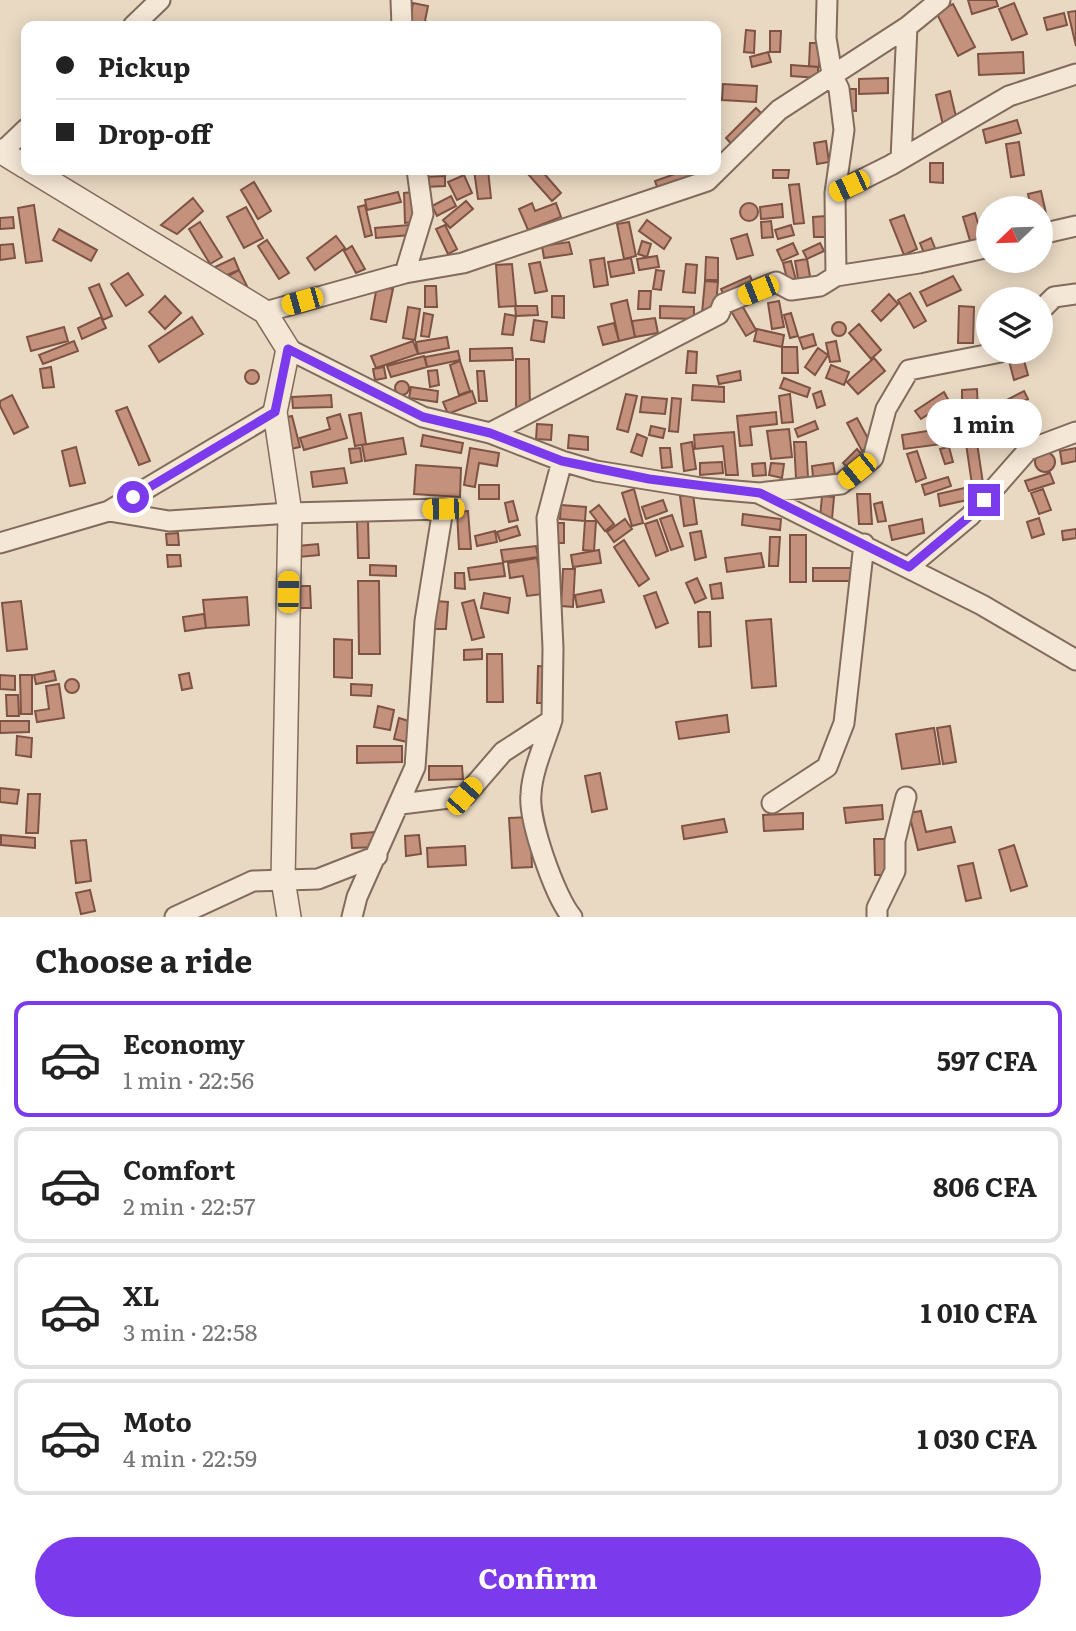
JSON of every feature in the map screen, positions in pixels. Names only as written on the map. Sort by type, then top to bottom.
[{"type":"street","points":[[138,21],[160,0]]},
{"type":"street","points":[[401,0],[402,21]]},
{"type":"street","points":[[827,0],[827,38],[832,75],[839,89],[845,130],[835,192],[836,276]]},
{"type":"street","points":[[721,166],[779,110],[907,27],[940,0]]},
{"type":"street","points":[[901,159],[907,27]]},
{"type":"street","points":[[835,192],[901,159],[1009,96],[1076,74]]},
{"type":"street","points":[[21,134],[1,152],[21,164]]},
{"type":"street","points":[[39,175],[265,312],[288,349],[423,417],[490,433],[562,461],[649,479],[760,493],[841,484],[873,458],[886,409],[909,370],[976,357]]},
{"type":"street","points":[[405,273],[423,214],[418,175]]},
{"type":"street","points":[[265,312],[405,273],[463,263],[706,181],[712,175]]},
{"type":"street","points":[[1054,231],[1076,226]]},
{"type":"street","points":[[490,433],[719,314],[723,304],[776,282],[791,290],[820,286],[836,276],[919,263],[976,250]]},
{"type":"street","points":[[1053,298],[1076,294]]},
{"type":"street","points":[[288,349],[275,412],[290,513],[283,880],[289,917]]},
{"type":"street","points":[[0,543],[109,511],[275,412]]},
{"type":"street","points":[[909,567],[970,516],[1028,450],[1076,432]]},
{"type":"street","points":[[562,461],[547,518],[553,648],[552,720],[530,794],[544,859],[565,909],[572,917]]},
{"type":"street","points":[[760,493],[982,605],[1076,660]]},
{"type":"street","points":[[109,511],[169,521],[290,513],[443,509],[425,621],[415,768],[352,917]]},
{"type":"street","points":[[772,803],[827,767],[844,723],[864,544]]},
{"type":"street","points":[[401,804],[464,796],[503,752],[552,720]]},
{"type":"street","points":[[877,917],[877,908],[895,871],[895,841],[906,797]]},
{"type":"street","points":[[174,917],[253,881],[318,879],[377,856]]},
{"type":"building","points":[[968,0],[996,0],[998,6],[972,14]]},
{"type":"building","points":[[413,3],[428,6],[425,21],[410,21]]},
{"type":"building","points":[[1014,3],[1027,34],[1012,40],[999,9]]},
{"type":"building","points":[[953,4],[975,47],[958,56],[936,12]]},
{"type":"building","points":[[1076,11],[1076,46],[1068,12]]},
{"type":"building","points":[[1064,13],[1067,25],[1047,30],[1044,18]]},
{"type":"building","points":[[746,30],[755,31],[754,53],[744,52]]},
{"type":"building","points":[[770,31],[781,31],[780,52],[770,52]]},
{"type":"building","points":[[810,43],[820,43],[819,67],[809,66]]},
{"type":"building","points":[[768,52],[771,62],[752,67],[750,57]]},
{"type":"building","points":[[1023,52],[1024,73],[979,75],[978,54]]},
{"type":"building","points":[[791,65],[818,67],[818,78],[791,76]]},
{"type":"building","points":[[888,78],[888,93],[859,94],[859,79]]},
{"type":"building","points":[[723,84],[757,86],[756,102],[722,100]]},
{"type":"building","points":[[843,89],[856,89],[856,111],[843,110]]},
{"type":"building","points":[[950,91],[957,121],[943,125],[936,95]]},
{"type":"building","points":[[756,108],[765,117],[735,148],[726,138]]},
{"type":"building","points":[[1017,120],[1021,133],[986,143],[983,130]]},
{"type":"building","points":[[826,141],[829,162],[817,164],[814,143]]},
{"type":"building","points":[[1019,142],[1024,175],[1011,177],[1006,144]]},
{"type":"building","points":[[930,163],[943,163],[943,183],[930,182]]},
{"type":"building","points":[[773,170],[789,170],[788,178],[773,178]]},
{"type":"building","points":[[464,175],[472,193],[457,200],[448,182]]},
{"type":"building","points":[[475,175],[489,175],[491,198],[478,199]]},
{"type":"building","points":[[529,175],[545,175],[561,193],[552,201]]},
{"type":"building","points":[[672,175],[694,175],[695,180],[659,192],[655,181]]},
{"type":"building","points":[[445,176],[445,186],[424,187],[424,177]]},
{"type":"building","points":[[254,182],[271,211],[258,219],[241,190]]},
{"type":"building","points":[[799,184],[804,223],[794,224],[789,185]]},
{"type":"building","points":[[1041,191],[1042,196],[1028,196]]},
{"type":"building","points":[[398,192],[401,202],[367,210],[365,200]]},
{"type":"building","points":[[414,192],[415,222],[405,223],[404,193]]},
{"type":"building","points":[[451,196],[456,206],[437,216],[432,206]]},
{"type":"building","points":[[193,198],[203,211],[177,234],[161,225]]},
{"type":"building","points":[[466,201],[473,209],[450,228],[443,220]]},
{"type":"building","points":[[532,203],[535,211],[556,203],[561,217],[528,230],[519,209]]},
{"type":"building","points":[[745,203],[753,203],[758,212],[756,219],[745,221],[740,216],[740,208]]},
{"type":"building","points":[[782,204],[783,217],[761,219],[760,207]]},
{"type":"building","points":[[34,205],[42,261],[26,263],[18,208]]},
{"type":"building","points":[[365,205],[372,235],[365,237],[358,207]]},
{"type":"building","points":[[246,207],[263,238],[244,248],[227,217]]},
{"type":"building","points":[[975,213],[976,242],[971,244],[963,217]]},
{"type":"building","points":[[904,215],[917,249],[904,255],[890,220]]},
{"type":"building","points":[[826,216],[827,237],[814,237],[813,217]]},
{"type":"building","points":[[13,217],[14,228],[0,229],[0,218]]},
{"type":"building","points":[[647,220],[671,238],[664,249],[639,231]]},
{"type":"building","points":[[771,221],[773,237],[762,238],[761,222]]},
{"type":"building","points":[[200,222],[222,257],[210,264],[189,229]]},
{"type":"building","points":[[629,222],[636,256],[624,259],[617,224]]},
{"type":"building","points":[[409,225],[410,235],[376,238],[375,228]]},
{"type":"building","points":[[445,225],[457,249],[448,254],[436,229]]},
{"type":"building","points":[[791,225],[794,235],[778,239],[775,230]]},
{"type":"building","points":[[59,229],[97,250],[91,261],[53,240]]},
{"type":"building","points":[[747,234],[753,255],[737,259],[731,239]]},
{"type":"building","points":[[336,236],[345,248],[315,270],[307,258]]},
{"type":"building","points":[[931,238],[937,253],[926,258],[920,243]]},
{"type":"building","points":[[267,240],[289,273],[279,279],[258,246]]},
{"type":"building","points":[[642,241],[651,244],[647,257],[638,254]]},
{"type":"building","points":[[569,242],[572,254],[544,258],[542,246]]},
{"type":"building","points":[[793,243],[798,254],[782,261],[777,250]]},
{"type":"building","points":[[820,243],[824,251],[807,259],[803,251]]},
{"type":"building","points":[[13,244],[15,258],[0,260],[0,245]]},
{"type":"building","points":[[352,246],[365,269],[356,273],[344,251]]},
{"type":"building","points":[[657,256],[659,267],[639,270],[637,259]]},
{"type":"building","points":[[706,257],[718,258],[718,280],[705,280]]},
{"type":"building","points":[[234,258],[239,270],[220,278],[215,267]]},
{"type":"building","points":[[604,258],[608,285],[594,287],[590,260]]},
{"type":"building","points":[[631,258],[634,273],[611,277],[608,262]]},
{"type":"building","points":[[807,259],[811,282],[799,284],[795,261]]},
{"type":"building","points":[[791,261],[796,280],[788,282],[783,263]]},
{"type":"building","points":[[540,262],[547,291],[535,293],[529,264]]},
{"type":"building","points":[[512,264],[516,306],[499,307],[496,265]]},
{"type":"building","points":[[686,264],[697,265],[695,293],[683,292]]},
{"type":"building","points":[[239,270],[248,288],[237,294],[228,276]]},
{"type":"building","points":[[656,270],[664,271],[661,290],[653,289]]},
{"type":"building","points":[[128,273],[143,295],[126,306],[111,284]]},
{"type":"building","points":[[750,276],[755,287],[726,300],[721,289]]},
{"type":"building","points":[[953,276],[961,290],[927,306],[920,292]]},
{"type":"building","points":[[705,281],[718,282],[715,315],[702,313]]},
{"type":"building","points":[[99,284],[112,316],[103,320],[89,288]]},
{"type":"building","points":[[377,286],[393,289],[386,322],[371,319]]},
{"type":"building","points":[[425,286],[436,286],[437,307],[425,307]]},
{"type":"building","points":[[639,291],[651,291],[650,309],[638,309]]},
{"type":"building","points":[[910,293],[926,321],[914,328],[898,300]]},
{"type":"building","points":[[889,294],[898,304],[881,321],[872,311]]},
{"type":"building","points":[[165,296],[181,313],[165,329],[149,312]]},
{"type":"building","points":[[552,296],[564,296],[564,318],[552,317]]},
{"type":"building","points":[[627,300],[635,337],[619,341],[611,304]]},
{"type":"building","points":[[779,301],[784,327],[772,329],[768,303]]},
{"type":"building","points":[[740,302],[756,330],[746,336],[729,308]]},
{"type":"building","points":[[515,306],[537,306],[538,315],[516,316]]},
{"type":"building","points":[[660,306],[694,307],[694,319],[660,318]]},
{"type":"building","points":[[959,306],[974,307],[973,343],[958,343]]},
{"type":"building","points":[[408,307],[420,309],[415,340],[403,338]]},
{"type":"building","points":[[424,313],[433,315],[429,337],[421,336]]},
{"type":"building","points":[[791,313],[798,336],[790,338],[784,315]]},
{"type":"building","points":[[505,314],[516,316],[513,335],[502,334]]},
{"type":"building","points":[[101,317],[106,328],[82,339],[78,328]]},
{"type":"building","points":[[192,317],[203,334],[159,362],[149,346]]},
{"type":"building","points":[[655,318],[658,333],[635,337],[632,321]]},
{"type":"building","points":[[534,320],[547,322],[544,342],[531,340]]},
{"type":"building","points":[[839,322],[844,324],[844,334],[839,336],[834,334],[832,329],[834,324]]},
{"type":"building","points":[[614,323],[619,341],[603,345],[598,327]]},
{"type":"building","points":[[859,324],[881,350],[871,359],[849,333]]},
{"type":"building","points":[[64,327],[68,341],[31,351],[27,337]]},
{"type":"building","points":[[757,329],[784,335],[782,347],[754,341]]},
{"type":"building","points":[[813,334],[816,345],[803,349],[799,338]]},
{"type":"building","points":[[447,337],[449,348],[418,354],[416,342]]},
{"type":"building","points":[[74,341],[78,351],[43,364],[39,355]]},
{"type":"building","points":[[413,341],[418,354],[376,368],[371,356]]},
{"type":"building","points":[[836,341],[840,361],[830,362],[826,343]]},
{"type":"building","points":[[782,347],[797,347],[798,373],[782,373]]},
{"type":"building","points":[[512,348],[513,360],[470,361],[470,349]]},
{"type":"building","points":[[818,348],[828,355],[815,375],[805,367]]},
{"type":"building","points":[[458,351],[460,360],[427,367],[425,357]]},
{"type":"building","points":[[688,351],[697,352],[696,373],[686,373]]},
{"type":"building","points":[[424,356],[427,367],[391,377],[387,366]]},
{"type":"building","points":[[874,358],[885,371],[858,394],[847,382]]},
{"type":"building","points":[[516,359],[529,359],[530,407],[516,407]]},
{"type":"building","points":[[460,361],[470,391],[459,395],[450,365]]},
{"type":"building","points":[[1010,364],[1025,364],[1028,375],[1014,380]]},
{"type":"building","points":[[831,365],[849,372],[844,385],[826,378]]},
{"type":"building","points":[[51,367],[54,387],[43,388],[40,369]]},
{"type":"building","points":[[384,367],[386,378],[375,380],[373,369]]},
{"type":"building","points":[[252,370],[257,372],[257,382],[252,384],[247,382],[245,377],[247,372]]},
{"type":"building","points":[[437,370],[439,385],[430,387],[428,371]]},
{"type":"building","points":[[477,371],[484,371],[487,401],[479,401]]},
{"type":"building","points":[[740,371],[741,380],[719,384],[717,376]]},
{"type":"building","points":[[784,378],[810,388],[807,397],[780,388]]},
{"type":"building","points":[[402,381],[407,383],[407,393],[402,395],[397,393],[395,388],[397,383]]},
{"type":"building","points":[[693,385],[724,387],[724,402],[692,400]]},
{"type":"building","points":[[411,387],[438,391],[437,402],[409,398]]},
{"type":"building","points":[[977,389],[978,411],[962,411],[962,390]]},
{"type":"building","points":[[472,391],[476,403],[448,414],[443,402]]},
{"type":"building","points":[[821,391],[825,405],[817,408],[813,394]]},
{"type":"building","points":[[1024,391],[1028,399],[1005,411],[1001,403]]},
{"type":"building","points":[[944,392],[949,401],[921,419],[915,411]]},
{"type":"building","points":[[626,394],[637,396],[628,432],[617,429]]},
{"type":"building","points":[[790,394],[793,422],[782,423],[779,396]]},
{"type":"building","points":[[12,395],[28,427],[14,434],[0,406],[0,401]]},
{"type":"building","points":[[331,395],[332,407],[293,408],[292,397]]},
{"type":"building","points":[[642,397],[667,399],[665,414],[640,412]]},
{"type":"building","points":[[672,398],[681,399],[678,432],[669,431]]},
{"type":"building","points":[[127,407],[150,461],[139,465],[116,411]]},
{"type":"building","points":[[776,412],[777,424],[750,427],[752,445],[740,446],[737,416]]},
{"type":"building","points":[[361,413],[366,444],[355,446],[349,415]]},
{"type":"building","points":[[340,414],[347,438],[304,450],[300,438],[330,429],[327,418]]},
{"type":"building","points":[[938,414],[968,415],[968,429],[938,428]]},
{"type":"building","points":[[292,416],[300,447],[286,450],[279,419]]},
{"type":"building","points":[[857,418],[872,446],[862,451],[847,423]]},
{"type":"building","points":[[815,421],[818,429],[798,437],[795,429]]},
{"type":"building","points":[[537,424],[552,425],[551,440],[536,439]]},
{"type":"building","points":[[651,426],[665,429],[663,438],[649,435]]},
{"type":"building","points":[[789,429],[792,457],[771,459],[767,431]]},
{"type":"building","points":[[940,429],[942,444],[904,449],[902,435]]},
{"type":"building","points":[[734,432],[738,475],[726,475],[723,446],[695,449],[694,435]]},
{"type":"building","points":[[637,434],[647,438],[642,456],[631,452]]},
{"type":"building","points":[[423,435],[463,443],[461,453],[421,446]]},
{"type":"building","points":[[569,435],[588,437],[588,450],[568,448]]},
{"type":"building","points":[[403,438],[406,454],[365,461],[362,445]]},
{"type":"building","points":[[692,442],[696,469],[684,471],[681,444]]},
{"type":"building","points":[[794,442],[806,442],[808,477],[796,478]]},
{"type":"building","points":[[977,443],[984,490],[973,491],[966,444]]},
{"type":"building","points":[[76,447],[85,483],[70,486],[62,451]]},
{"type":"building","points":[[949,447],[953,462],[945,464],[940,449]]},
{"type":"building","points":[[360,448],[362,461],[351,463],[349,449]]},
{"type":"building","points":[[470,448],[499,453],[497,466],[479,463],[475,487],[464,485]]},
{"type":"building","points":[[660,448],[670,448],[672,467],[662,468]]},
{"type":"building","points":[[1076,448],[1076,461],[1062,464],[1060,451]]},
{"type":"building","points":[[857,449],[864,457],[850,470],[843,463]]},
{"type":"building","points":[[917,451],[926,478],[916,482],[907,454]]},
{"type":"building","points":[[1045,452],[1052,455],[1055,462],[1052,469],[1045,472],[1038,469],[1035,462],[1038,455]]},
{"type":"building","points":[[722,462],[723,473],[700,475],[700,463]]},
{"type":"building","points":[[765,463],[766,475],[753,476],[752,464]]},
{"type":"building","points":[[771,463],[784,464],[782,478],[769,475]]},
{"type":"building","points":[[833,463],[835,474],[813,477],[812,466]]},
{"type":"building","points":[[416,465],[461,468],[460,497],[414,494]]},
{"type":"building","points":[[344,468],[347,483],[313,487],[311,472]]},
{"type":"building","points":[[1050,473],[1054,483],[1029,491],[1025,481]]},
{"type":"building","points":[[948,477],[951,486],[925,495],[922,485]]},
{"type":"building","points":[[479,485],[499,485],[499,499],[479,499]]},
{"type":"building","points":[[969,487],[972,499],[940,506],[938,494]]},
{"type":"building","points":[[634,489],[643,523],[632,526],[622,493]]},
{"type":"building","points":[[1043,489],[1051,510],[1039,514],[1031,493]]},
{"type":"building","points":[[693,494],[697,524],[684,526],[680,496]]},
{"type":"building","points":[[857,494],[870,494],[872,524],[859,524]]},
{"type":"building","points":[[822,496],[834,497],[832,519],[820,518]]},
{"type":"building","points":[[663,500],[667,511],[646,519],[642,507]]},
{"type":"building","points":[[513,501],[518,520],[509,522],[505,503]]},
{"type":"building","points":[[882,502],[886,521],[878,522],[874,504]]},
{"type":"building","points":[[561,505],[586,507],[585,521],[560,519]]},
{"type":"building","points":[[599,505],[614,524],[605,531],[590,512]]},
{"type":"building","points":[[468,511],[471,549],[459,549],[457,512]]},
{"type":"building","points":[[743,514],[781,519],[780,530],[742,525]]},
{"type":"building","points":[[672,515],[683,546],[671,550],[660,519]]},
{"type":"building","points":[[1039,518],[1044,534],[1032,538],[1027,522]]},
{"type":"building","points":[[625,519],[632,529],[614,542],[607,532]]},
{"type":"building","points":[[922,519],[924,533],[892,540],[889,526]]},
{"type":"building","points":[[657,520],[668,551],[656,556],[645,524]]},
{"type":"building","points":[[357,521],[368,521],[369,558],[358,558]]},
{"type":"building","points":[[585,521],[596,521],[594,551],[583,550]]},
{"type":"building","points":[[552,523],[564,523],[564,543],[553,543]]},
{"type":"building","points":[[517,526],[520,535],[500,541],[497,532]]},
{"type":"building","points":[[1076,529],[1076,538],[1063,540],[1062,531]]},
{"type":"building","points":[[495,531],[497,542],[477,546],[475,536]]},
{"type":"building","points":[[701,531],[706,557],[695,560],[690,533]]},
{"type":"building","points":[[178,533],[179,545],[167,545],[166,534]]},
{"type":"building","points":[[790,535],[806,535],[806,582],[790,582]]},
{"type":"building","points":[[770,537],[780,537],[778,566],[769,566]]},
{"type":"building","points":[[624,540],[649,579],[639,586],[614,547]]},
{"type":"building","points":[[318,544],[319,555],[299,557],[298,546]]},
{"type":"building","points":[[536,546],[538,557],[503,562],[501,550]]},
{"type":"building","points":[[599,550],[601,563],[573,567],[571,555]]},
{"type":"building","points":[[761,553],[764,567],[727,572],[725,558]]},
{"type":"building","points":[[167,555],[180,555],[181,566],[168,567]]},
{"type":"building","points":[[537,558],[543,594],[527,596],[523,576],[510,578],[508,563]]},
{"type":"building","points":[[503,563],[505,576],[470,580],[468,568]]},
{"type":"building","points":[[370,565],[396,566],[396,576],[370,575]]},
{"type":"building","points":[[813,568],[852,568],[852,581],[813,581]]},
{"type":"building","points":[[563,569],[575,569],[573,607],[561,606]]},
{"type":"building","points":[[455,573],[464,573],[465,589],[455,588]]},
{"type":"building","points":[[697,578],[706,598],[695,603],[686,583]]},
{"type":"building","points":[[358,581],[379,581],[380,654],[359,654]]},
{"type":"building","points":[[721,583],[723,598],[712,599],[710,585]]},
{"type":"building","points":[[296,586],[310,586],[311,608],[297,608]]},
{"type":"building","points":[[601,590],[604,602],[577,607],[575,595]]},
{"type":"building","points":[[656,592],[668,623],[656,628],[644,596]]},
{"type":"building","points":[[484,593],[510,598],[508,613],[481,608]]},
{"type":"building","points":[[247,597],[249,625],[206,628],[203,600]]},
{"type":"building","points":[[474,600],[484,637],[472,640],[462,603]]},
{"type":"building","points":[[21,601],[27,649],[7,651],[2,603]]},
{"type":"building","points":[[435,601],[448,602],[446,629],[433,629]]},
{"type":"building","points":[[698,612],[710,612],[711,646],[699,647]]},
{"type":"building","points":[[204,614],[206,628],[185,631],[183,617]]},
{"type":"building","points":[[771,619],[776,686],[752,688],[746,621]]},
{"type":"building","points":[[334,639],[352,640],[352,678],[334,677]]},
{"type":"building","points":[[482,649],[482,659],[464,660],[464,650]]},
{"type":"building","points":[[487,654],[502,654],[503,702],[487,702]]},
{"type":"building","points":[[538,666],[551,667],[550,703],[537,703]]},
{"type":"building","points":[[54,671],[56,680],[36,684],[34,675]]},
{"type":"building","points":[[189,673],[192,688],[182,690],[179,675]]},
{"type":"building","points":[[0,675],[15,676],[15,690],[0,689]]},
{"type":"building","points":[[20,675],[32,675],[32,714],[21,714]]},
{"type":"building","points":[[72,679],[77,681],[77,691],[72,693],[67,691],[65,686],[67,681]]},
{"type":"building","points":[[59,684],[64,718],[37,722],[35,711],[49,709],[46,686]]},
{"type":"building","points":[[351,684],[372,685],[371,696],[351,695]]},
{"type":"building","points":[[6,695],[18,695],[19,716],[7,716]]},
{"type":"building","points":[[378,706],[394,710],[390,730],[374,727]]},
{"type":"building","points":[[727,715],[729,732],[679,739],[676,722]]},
{"type":"building","points":[[399,718],[412,722],[407,742],[394,739]]},
{"type":"building","points":[[0,721],[29,721],[29,732],[0,733]]},
{"type":"building","points":[[950,726],[956,762],[943,764],[937,728]]},
{"type":"building","points":[[934,728],[940,764],[902,769],[896,734]]},
{"type":"building","points":[[17,736],[32,738],[31,757],[16,755]]},
{"type":"building","points":[[357,746],[402,746],[402,762],[357,763]]},
{"type":"building","points":[[429,766],[462,766],[463,779],[429,780]]},
{"type":"building","points":[[600,773],[607,809],[592,812],[585,776]]},
{"type":"building","points":[[0,788],[19,790],[17,804],[0,802]]},
{"type":"building","points":[[28,794],[40,794],[38,833],[26,833]]},
{"type":"building","points":[[882,805],[883,819],[846,823],[844,808]]},
{"type":"building","points":[[921,811],[926,832],[951,827],[955,842],[918,850],[909,813]]},
{"type":"building","points":[[803,813],[803,829],[764,831],[763,815]]},
{"type":"building","points":[[530,817],[532,867],[512,868],[509,818]]},
{"type":"building","points":[[724,819],[727,832],[684,839],[682,826]]},
{"type":"building","points":[[375,832],[376,847],[352,848],[351,834]]},
{"type":"building","points":[[1,835],[35,838],[35,848],[1,845]]},
{"type":"building","points":[[419,835],[421,854],[406,856],[405,836]]},
{"type":"building","points":[[874,839],[886,839],[887,875],[875,875]]},
{"type":"building","points":[[86,840],[91,881],[76,883],[71,841]]},
{"type":"building","points":[[1014,845],[1027,886],[1011,891],[999,850]]},
{"type":"building","points":[[465,846],[466,865],[428,867],[427,848]]},
{"type":"building","points":[[973,863],[981,898],[966,901],[958,866]]},
{"type":"building","points":[[90,890],[95,911],[81,914],[76,893]]},
{"type":"route","points":[[133,497],[275,412],[288,349],[423,417],[490,433],[562,461],[596,471],[701,488],[760,493],[909,567],[970,516],[984,500]]}]
